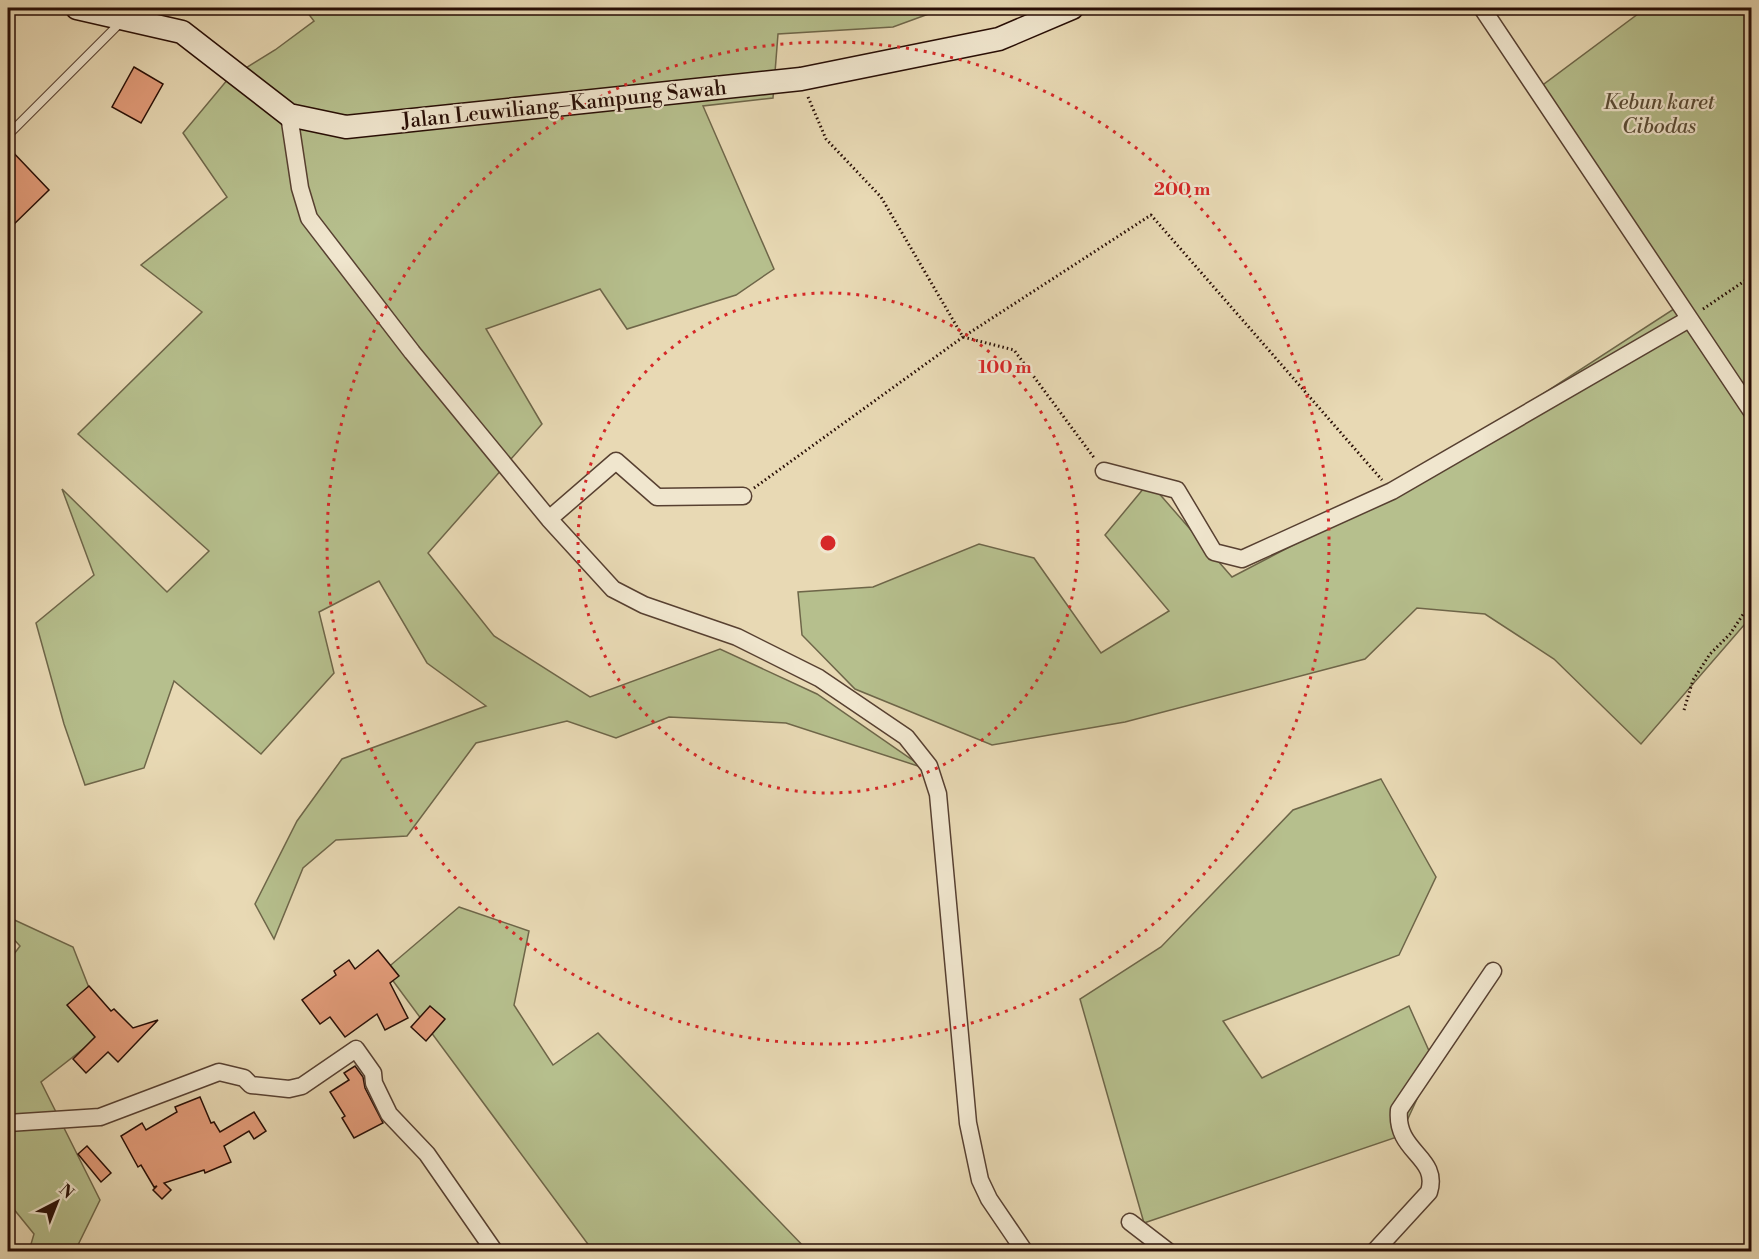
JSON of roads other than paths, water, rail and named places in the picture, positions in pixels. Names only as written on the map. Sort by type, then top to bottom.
[{"type":"main road","name":"Jalan Leuwiliang–Kampung Sawah","points":[[77,8],[182,32],[290,115],[346,127],[801,79],[999,39],[1072,8]]},
{"type":"street","points":[[1482,8],[1752,412]]},
{"type":"street","points":[[290,115],[300,188],[309,218],[412,352],[549,519],[613,589],[644,605],[737,637],[819,678],[897,730],[929,766],[938,794],[968,1123],[980,1180],[989,1198],[1025,1251]]},
{"type":"street","points":[[1104,471],[1177,490],[1214,552],[1242,559],[1392,491],[1689,319]]},
{"type":"street","points":[[549,519],[616,461],[657,497],[743,496]]},
{"type":"street","points":[[1374,1251],[1429,1192],[1432,1180],[1426,1164],[1408,1145],[1398,1125],[1399,1110],[1493,971]]},
{"type":"street","points":[[8,1123],[100,1117],[219,1072],[244,1078],[251,1084],[289,1089],[302,1086],[356,1049],[373,1073],[374,1083],[389,1114],[427,1154],[495,1251]]},
{"type":"street","points":[[1130,1222],[1166,1250]]},
{"type":"lane","points":[[8,135],[124,18]]},
{"type":"park label","name":"Kebun karet Cibodas","points":[[1659,114]]}]
